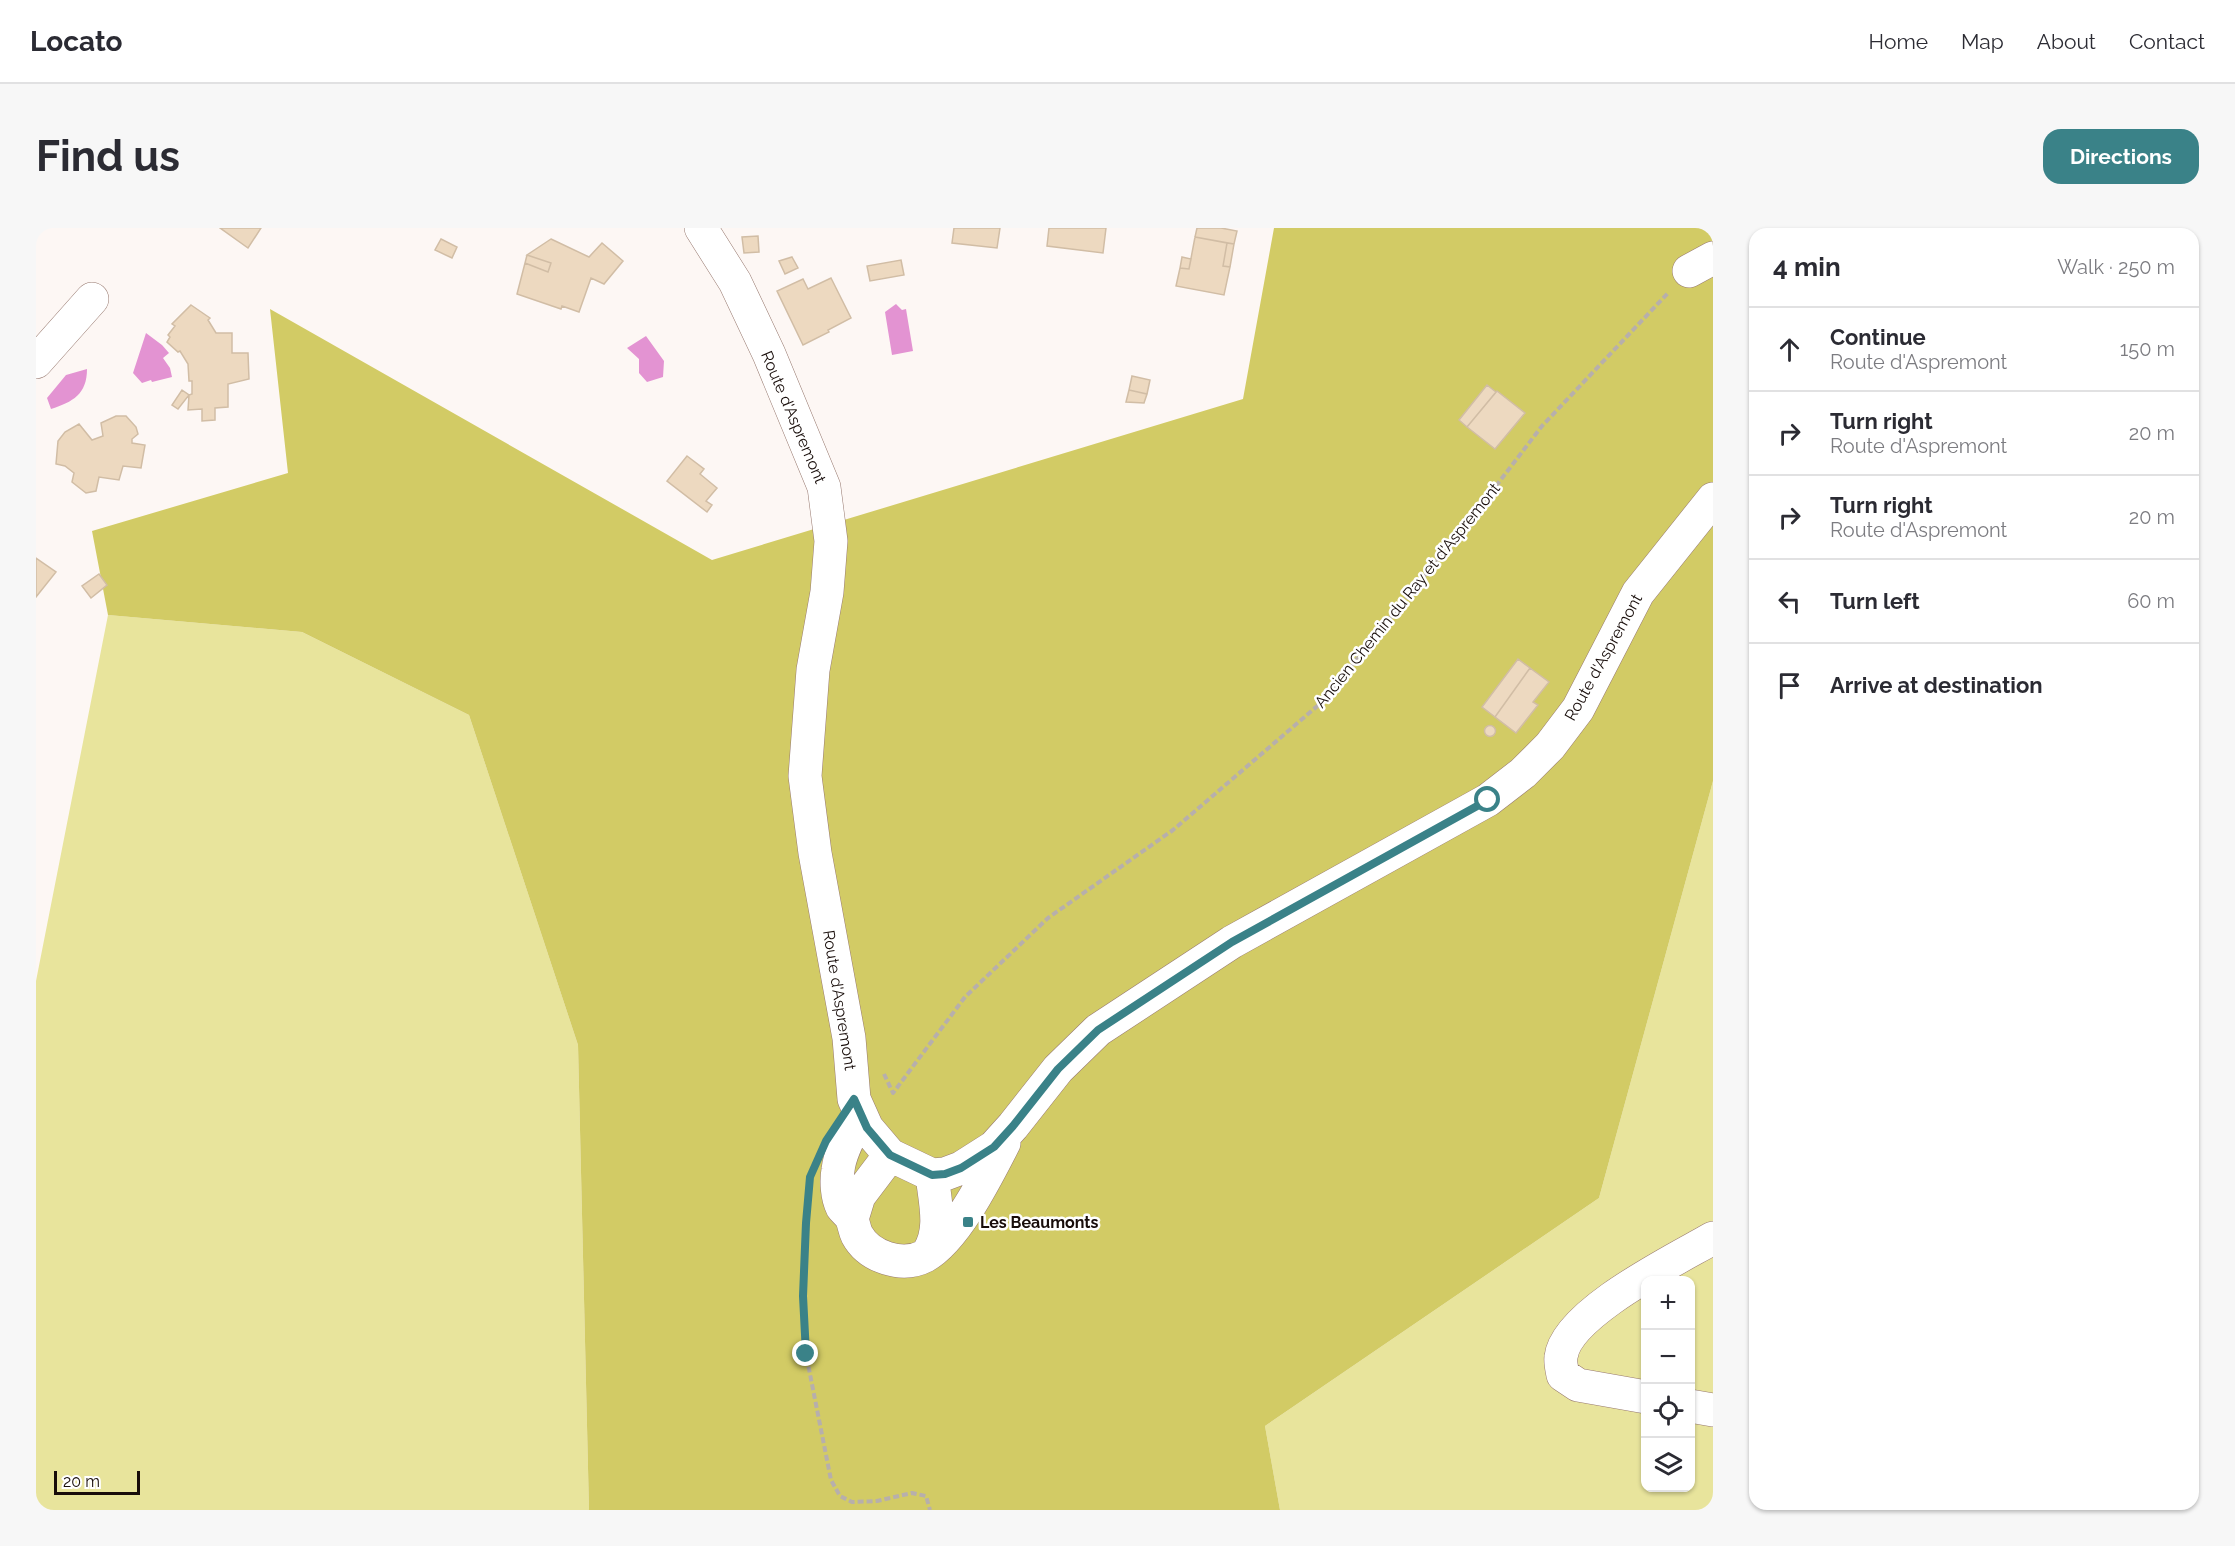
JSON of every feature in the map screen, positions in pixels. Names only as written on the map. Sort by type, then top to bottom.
[{"type":"street","name":"Route d'Aspremont","points":[[701,228],[735,282],[769,354],[824,488],[831,541],[827,592],[813,670],[805,776],[815,853],[849,1038],[854,1099],[867,1128],[890,1155],[932,1175],[945,1174],[961,1168],[994,1147],[1058,1069],[1098,1030],[1232,942],[1488,800],[1523,773],[1550,746],[1578,709],[1638,593],[1713,499]]},
{"type":"street","points":[[36,362],[92,299]]},
{"type":"street","points":[[860,1115],[838,1170],[838,1194],[842,1206],[852,1219],[857,1236],[872,1251],[883,1257],[903,1261],[927,1255],[943,1240],[973,1200],[1013,1126]]},
{"type":"street","points":[[852,1219],[859,1196],[890,1155]]},
{"type":"street","points":[[927,1255],[934,1244],[937,1231],[932,1175]]},
{"type":"street","points":[[1641,1396],[1578,1385],[1563,1375],[1561,1356],[1572,1334],[1598,1307],[1713,1238]]},
{"type":"street","points":[[1695,1407],[1713,1410]]},
{"type":"path","name":"Ancien Chemin du Ray et d'Aspremont","points":[[880,1067],[893,1094],[965,997],[1048,918],[1173,830],[1322,702],[1473,516],[1542,426],[1701,264]]},
{"type":"path","points":[[808,1200],[803,1296],[806,1354],[831,1480],[840,1496],[852,1502],[877,1501],[912,1492],[926,1496],[930,1510]]},
{"type":"shaded area","points":[[1274,228],[1713,228],[1713,781],[1599,1198],[1265,1426],[1280,1510],[589,1510],[578,1045],[469,715],[302,632],[108,615],[92,531],[288,473],[270,309],[712,560],[1243,399]]},
{"type":"shaded area","points":[[896,304],[902,310],[906,309],[913,351],[892,355],[885,312]]},
{"type":"shaded area","points":[[146,333],[169,353],[163,358],[170,368],[172,377],[142,383],[133,373]]},
{"type":"shaded area","points":[[646,336],[664,361],[663,377],[647,382],[639,373],[639,359],[627,348]]},
{"type":"shaded area","points":[[87,369],[84,385],[77,396],[51,409],[47,398],[66,375]]},
{"type":"shaded area","points":[[108,615],[302,632],[469,715],[578,1045],[589,1510],[36,1510],[36,981]]},
{"type":"shaded area","points":[[1713,781],[1713,1510],[1280,1510],[1265,1426],[1599,1198]]},
{"type":"building","points":[[220,228],[261,228],[248,248]]},
{"type":"building","points":[[954,228],[1000,228],[997,248],[952,243]]},
{"type":"building","points":[[1049,228],[1106,228],[1103,253],[1047,246]]},
{"type":"building","points":[[1197,228],[1237,231],[1234,244],[1195,237]]},
{"type":"building","points":[[758,236],[759,252],[744,253],[742,237]]},
{"type":"building","points":[[1195,237],[1227,243],[1223,266],[1230,267],[1224,295],[1176,286],[1180,268],[1189,269]]},
{"type":"building","points":[[441,239],[457,247],[452,258],[435,250]]},
{"type":"building","points":[[551,239],[589,257],[602,243],[623,261],[604,284],[591,278],[579,312],[562,306],[561,309],[517,294],[525,263],[548,272],[551,263],[527,255]]},
{"type":"building","points":[[1227,243],[1234,244],[1230,267],[1223,266]]},
{"type":"building","points":[[527,255],[551,263],[548,272],[525,263]]},
{"type":"building","points":[[792,257],[798,268],[785,274],[779,261]]},
{"type":"building","points":[[1182,257],[1191,259],[1189,269],[1180,268]]},
{"type":"building","points":[[901,260],[904,275],[870,281],[867,266]]},
{"type":"building","points":[[831,278],[851,318],[803,345],[777,291],[803,279],[808,289]]},
{"type":"building","points":[[191,305],[210,318],[208,320],[216,333],[232,333],[232,353],[248,353],[249,379],[228,384],[228,407],[215,408],[215,420],[202,421],[202,409],[188,410],[192,381],[189,381],[188,364],[180,351],[178,352],[167,342],[170,337],[168,335],[175,326],[172,324]]},
{"type":"building","points":[[1132,376],[1150,380],[1147,394],[1129,390]]},
{"type":"building","points":[[1487,385],[1496,392],[1467,427],[1459,420]]},
{"type":"building","points":[[182,390],[189,395],[178,409],[172,405]]},
{"type":"building","points":[[1129,390],[1147,394],[1144,403],[1126,402]]},
{"type":"building","points":[[1497,391],[1525,413],[1495,449],[1467,427]]},
{"type":"building","points":[[116,416],[126,416],[136,427],[138,434],[132,439],[132,443],[145,445],[141,468],[123,466],[119,480],[99,477],[96,491],[86,493],[72,482],[74,473],[65,466],[56,464],[58,441],[65,432],[79,424],[92,440],[103,436],[101,423]]},
{"type":"building","points":[[687,456],[704,469],[700,474],[717,488],[706,501],[712,505],[707,512],[667,481]]},
{"type":"building","points":[[36,558],[56,572],[36,597]]},
{"type":"building","points":[[99,574],[107,585],[91,598],[82,586]]},
{"type":"building","points":[[1518,659],[1530,668],[1495,717],[1482,707]]},
{"type":"building","points":[[1530,668],[1549,682],[1533,702],[1538,705],[1516,733],[1495,717]]},
{"type":"building","points":[[1490,725],[1496,731],[1490,737],[1484,731]]},
{"type":"place","name":"Les Beaumonts","points":[[968,1222]]},
{"type":"route","points":[[806,1354],[803,1296],[810,1177],[826,1141],[854,1099],[867,1128],[890,1155],[932,1175],[945,1174],[961,1168],[994,1147],[1058,1069],[1098,1030],[1232,942],[1488,800]]}]
